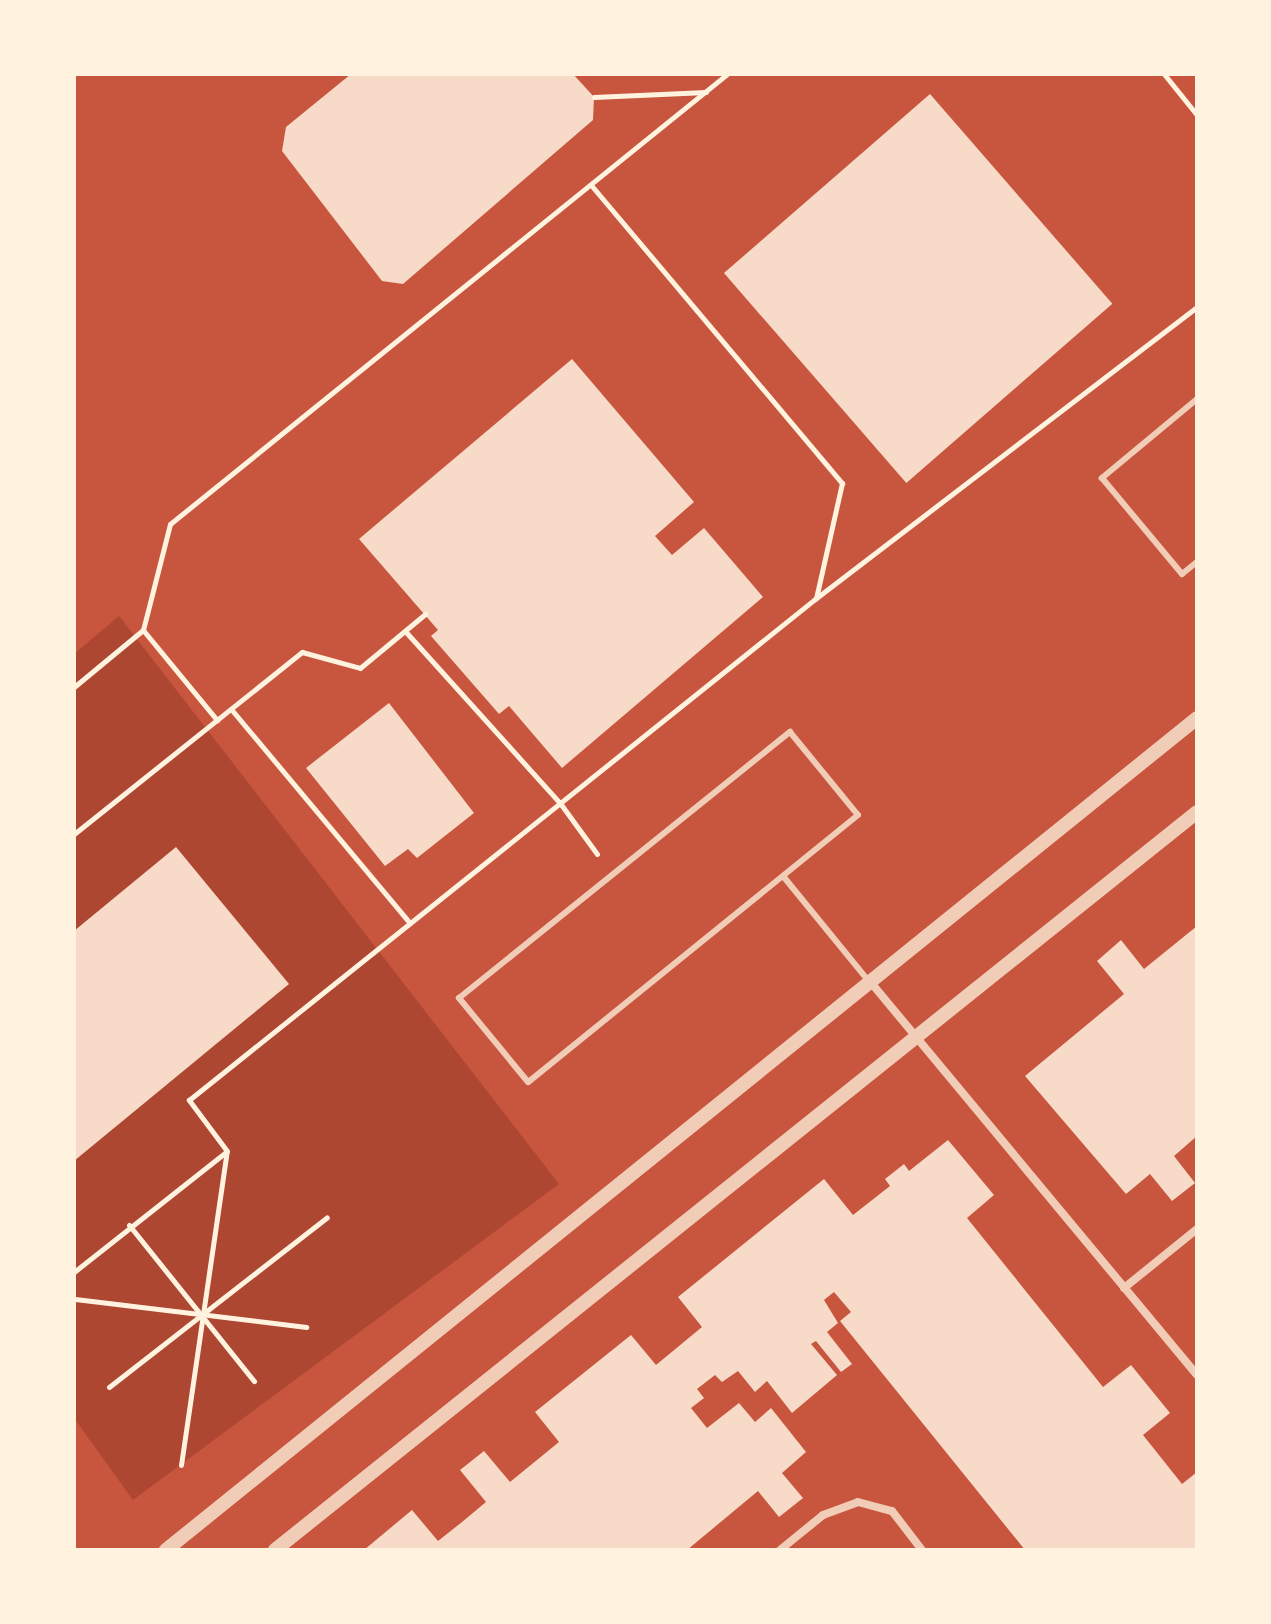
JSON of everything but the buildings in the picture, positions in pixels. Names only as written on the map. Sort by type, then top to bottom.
[{"type":"street","points":[[166,1550],[867,979],[1197,718]]},
{"type":"street","points":[[275,1550],[1197,812]]},
{"type":"street","points":[[867,979],[1197,1375]]},
{"type":"street","points":[[1124,1288],[1197,1229]]},
{"type":"street","points":[[780,1550],[823,1515],[858,1502],[892,1511],[922,1550]]},
{"type":"lane","points":[[1197,399],[1102,478],[1182,574],[1197,562]]},
{"type":"lane","points":[[790,732],[858,815],[528,1082],[459,998],[611,874],[790,732]]},
{"type":"lane","points":[[783,876],[867,979]]},
{"type":"path","points":[[74,687],[143,630],[170,524],[727,74]]},
{"type":"path","points":[[1164,74],[1197,115]]},
{"type":"path","points":[[594,97],[707,92]]},
{"type":"path","points":[[591,185],[842,483],[815,599]]},
{"type":"path","points":[[181,1465],[227,1151],[189,1100],[815,599],[1197,307]]},
{"type":"path","points":[[74,834],[302,652],[360,668],[425,614]]},
{"type":"path","points":[[143,630],[217,720]]},
{"type":"path","points":[[405,631],[560,803],[611,874]]},
{"type":"path","points":[[231,709],[410,923]]},
{"type":"path","points":[[74,1272],[129,1225],[227,1151]]},
{"type":"path","points":[[109,1387],[327,1217]]},
{"type":"path","points":[[129,1225],[254,1381]]},
{"type":"path","points":[[75,1299],[306,1327]]},
{"type":"shaded area","points":[[119,616],[559,1184],[133,1500],[74,1418],[74,654]]}]
